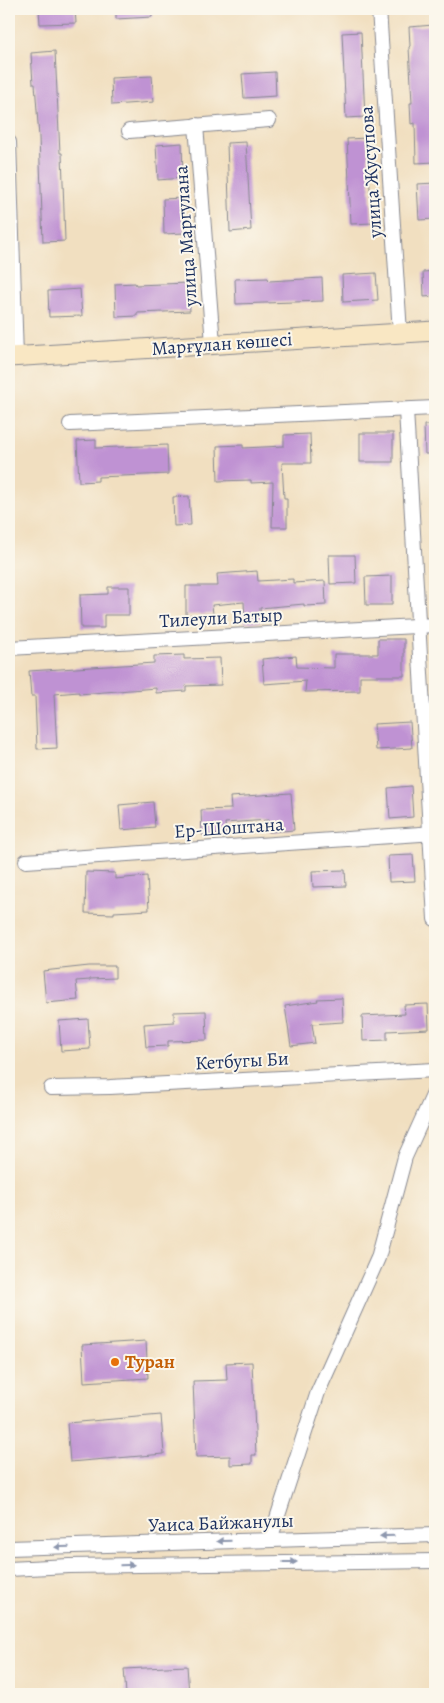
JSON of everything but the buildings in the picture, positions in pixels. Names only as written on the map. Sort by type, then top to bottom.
[{"type":"main road","name":"Марғұлан көшесі","points":[[12,357],[435,331]]},
{"type":"street","name":"улица Жусупова","points":[[379,9],[400,333]]},
{"type":"street","points":[[129,131],[269,120]]},
{"type":"street","name":"улица Маргулана","points":[[196,125],[213,344]]},
{"type":"street","points":[[9,142],[12,357]]},
{"type":"street","points":[[70,424],[435,408]]},
{"type":"street","points":[[406,410],[432,833],[435,919]]},
{"type":"street","name":"Тилеули Батыр","points":[[9,648],[435,625]]},
{"type":"street","name":"Ер-Шоштана","points":[[26,861],[432,833]]},
{"type":"street","name":"Кетбугы Би","points":[[51,1088],[110,1087],[435,1070]]},
{"type":"street","points":[[270,1540],[318,1392],[378,1258],[405,1157],[435,1091]]},
{"type":"street","name":"Уаиса Байжанулы","points":[[9,1548],[435,1534]]},
{"type":"street","points":[[9,1570],[69,1566],[435,1560]]},
{"type":"place","name":"Туран","points":[[115,1362]]}]
